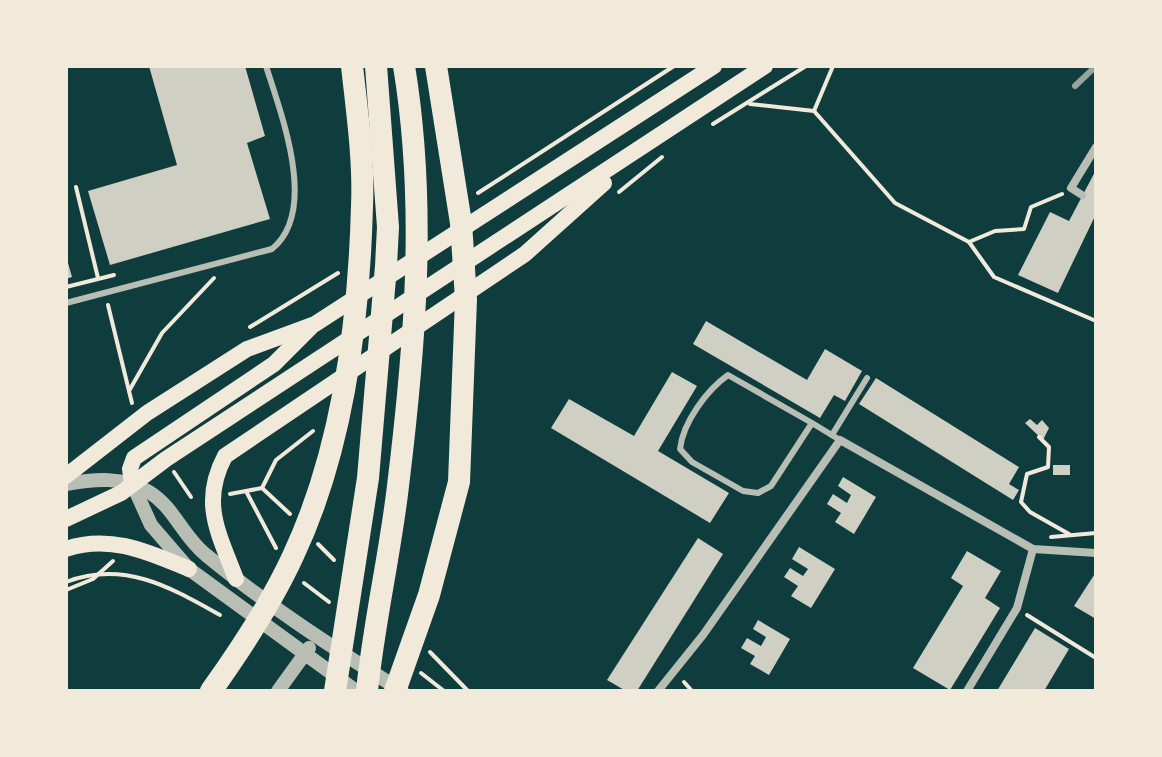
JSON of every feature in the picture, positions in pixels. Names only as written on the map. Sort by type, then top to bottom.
[{"type":"highway","points":[[211,691],[236,657],[294,554],[331,443],[349,354],[363,204],[352,66]]},
{"type":"highway","points":[[335,691],[368,478],[386,266],[388,227],[376,66]]},
{"type":"highway","points":[[367,691],[398,488],[416,292],[417,228],[404,66]]},
{"type":"highway","points":[[395,691],[429,595],[459,482],[466,299],[461,223],[436,66]]},
{"type":"main road","points":[[132,483],[130,469],[134,458],[274,364],[315,324],[714,66]]},
{"type":"main road","points":[[66,519],[121,493],[555,207],[658,133],[765,66]]},
{"type":"main road","points":[[236,579],[214,517],[211,495],[225,456],[256,432],[525,254],[658,133]]},
{"type":"main road","points":[[66,476],[147,413],[247,349],[315,324]]},
{"type":"main road","points":[[66,549],[115,543],[189,569]]},
{"type":"street","points":[[1082,195],[1071,188],[1096,147]]},
{"type":"street","points":[[658,691],[703,635],[836,438],[1033,549],[1096,553]]},
{"type":"street","points":[[66,484],[91,480],[132,483],[161,502],[202,552],[236,579],[316,637],[403,691]]},
{"type":"street","points":[[132,483],[151,525],[189,569],[356,691]]},
{"type":"street","points":[[967,691],[1017,608],[1033,549]]},
{"type":"street","points":[[278,691],[316,637]]},
{"type":"lane","points":[[66,303],[272,249],[289,231],[294,157],[266,66]]},
{"type":"lane","points":[[812,423],[771,486],[758,493],[743,491],[692,462],[680,449],[681,438],[712,386],[728,375],[812,423],[836,438],[867,378]]},
{"type":"path","points":[[814,111],[833,66]]},
{"type":"path","points":[[747,104],[814,111],[895,203],[969,242],[994,277],[1096,321]]},
{"type":"path","points":[[76,187],[133,410]]},
{"type":"path","points":[[969,242],[995,231],[1024,229],[1031,207],[1060,195]]},
{"type":"path","points":[[129,391],[162,333],[205,284],[232,268],[232,261]]},
{"type":"path","points":[[1039,437],[1049,447],[1048,467],[1027,474],[1021,502],[1030,512],[1069,534]]},
{"type":"path","points":[[247,493],[262,488]]},
{"type":"path","points":[[66,582],[98,573],[135,577],[169,587],[228,619]]},
{"type":"path","points":[[66,590],[93,579],[98,573]]},
{"type":"path","points":[[1017,608],[1096,658]]},
{"type":"building","points":[[149,66],[245,66],[265,136],[247,143],[270,219],[110,265],[88,191],[177,165]]},
{"type":"building","points":[[1096,170],[1096,214],[1058,293],[1018,275],[1050,212],[1069,221]]},
{"type":"building","points":[[66,256],[72,277],[66,279]]},
{"type":"building","points":[[706,321],[807,380],[825,349],[862,371],[845,401],[834,395],[820,418],[693,344]]},
{"type":"building","points":[[672,372],[697,386],[658,451],[729,493],[710,523],[551,428],[569,399],[634,436]]},
{"type":"building","points":[[876,378],[1019,467],[1009,484],[1019,490],[1013,500],[859,404]]},
{"type":"building","points":[[1030,419],[1037,425],[1042,420],[1049,428],[1043,440],[1025,423]]},
{"type":"building","points":[[1053,465],[1070,465],[1070,475],[1053,475]]},
{"type":"building","points":[[843,477],[876,497],[854,534],[835,522],[841,513],[827,504],[833,494],[847,503],[851,495],[838,486]]},
{"type":"building","points":[[698,538],[723,554],[637,691],[626,691],[607,680]]},
{"type":"building","points":[[799,547],[835,569],[811,608],[791,596],[798,586],[784,577],[790,568],[803,576],[808,569],[792,559]]},
{"type":"building","points":[[967,551],[1001,571],[985,598],[1000,608],[950,690],[913,668],[963,586],[951,578]]},
{"type":"building","points":[[1096,572],[1096,619],[1074,606]]},
{"type":"building","points":[[758,620],[790,639],[769,675],[750,664],[755,656],[741,648],[747,638],[761,646],[766,637],[753,629]]},
{"type":"building","points":[[1035,628],[1069,649],[1044,691],[997,691]]},
{"type":"railway","points":[[1075,86],[1096,66]]}]
